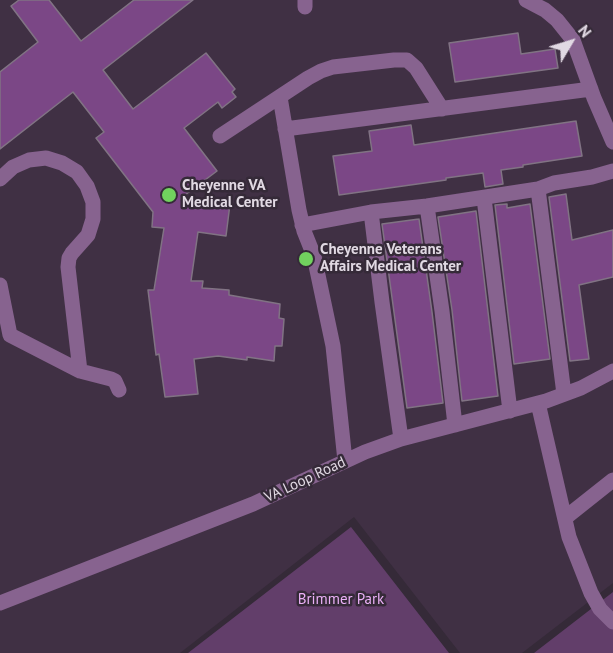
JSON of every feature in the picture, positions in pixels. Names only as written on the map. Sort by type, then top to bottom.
[{"type":"lane","points":[[526,0],[557,20],[573,40],[613,142]]},
{"type":"lane","points":[[220,136],[308,78],[327,69],[394,60],[407,60],[416,68],[442,109]]},
{"type":"lane","points":[[285,129],[591,89]]},
{"type":"lane","points":[[280,97],[302,225],[314,256],[333,346],[345,461]]},
{"type":"lane","points":[[0,179],[13,167],[29,160],[46,158],[62,163],[77,172],[87,186],[93,202],[93,219],[88,235],[69,258],[68,267],[80,371]]},
{"type":"lane","points":[[302,225],[371,212],[538,189],[554,183],[613,171]]},
{"type":"lane","points":[[538,189],[564,394]]},
{"type":"lane","points":[[484,198],[510,411]]},
{"type":"lane","points":[[427,206],[455,425]]},
{"type":"lane","points":[[371,212],[401,439]]},
{"type":"lane","points":[[0,285],[10,334],[80,371],[115,381],[119,390]]},
{"type":"lane","name":"VA Loop Road","points":[[0,603],[253,504],[365,452],[401,439],[538,403],[581,388],[613,370]]},
{"type":"lane","points":[[538,403],[570,537],[591,593],[600,609],[613,622]]},
{"type":"lane","points":[[565,518],[613,480]]},
{"type":"shaded area","name":"Cheyenne Veterans Affairs Medical Center","points":[[0,0],[613,0],[613,583],[522,653],[460,653],[354,517],[180,653],[0,653]]},
{"type":"green space","name":"Brimmer Park","points":[[351,527],[449,653],[188,653]]},
{"type":"green space","points":[[613,592],[613,653],[534,653]]},
{"type":"building","name":"Cheyenne VA Medical Center","points":[[19,0],[49,0],[81,41],[134,0],[193,0],[103,70],[133,109],[206,53],[235,89],[232,92],[236,97],[222,108],[218,102],[184,128],[217,171],[181,198],[230,204],[226,236],[198,232],[191,281],[203,281],[202,288],[229,290],[229,295],[280,304],[279,318],[284,319],[282,346],[275,346],[274,361],[218,356],[194,359],[198,394],[165,397],[159,354],[156,355],[148,290],[154,290],[164,228],[152,227],[153,212],[96,138],[104,132],[73,92],[0,149],[0,72],[38,42],[11,6]]},
{"type":"building","points":[[518,33],[521,54],[555,49],[558,68],[455,82],[449,43]]},
{"type":"building","points":[[576,121],[582,156],[501,170],[503,184],[485,187],[483,173],[339,195],[333,156],[372,151],[369,131],[411,125],[414,145]]},
{"type":"building","points":[[566,194],[572,240],[613,230],[613,277],[579,285],[589,359],[570,361],[549,197]]},
{"type":"building","points":[[507,204],[507,208],[530,204],[550,359],[514,364],[495,205]]},
{"type":"building","points":[[476,211],[498,396],[462,401],[452,310],[438,217]]},
{"type":"building","points":[[419,219],[443,403],[407,408],[382,224]]},
{"type":"place","name":"Cheyenne VA Medical Center","points":[[169,195]]},
{"type":"place","name":"Cheyenne Veterans Affairs Medical Center","points":[[306,259]]}]
